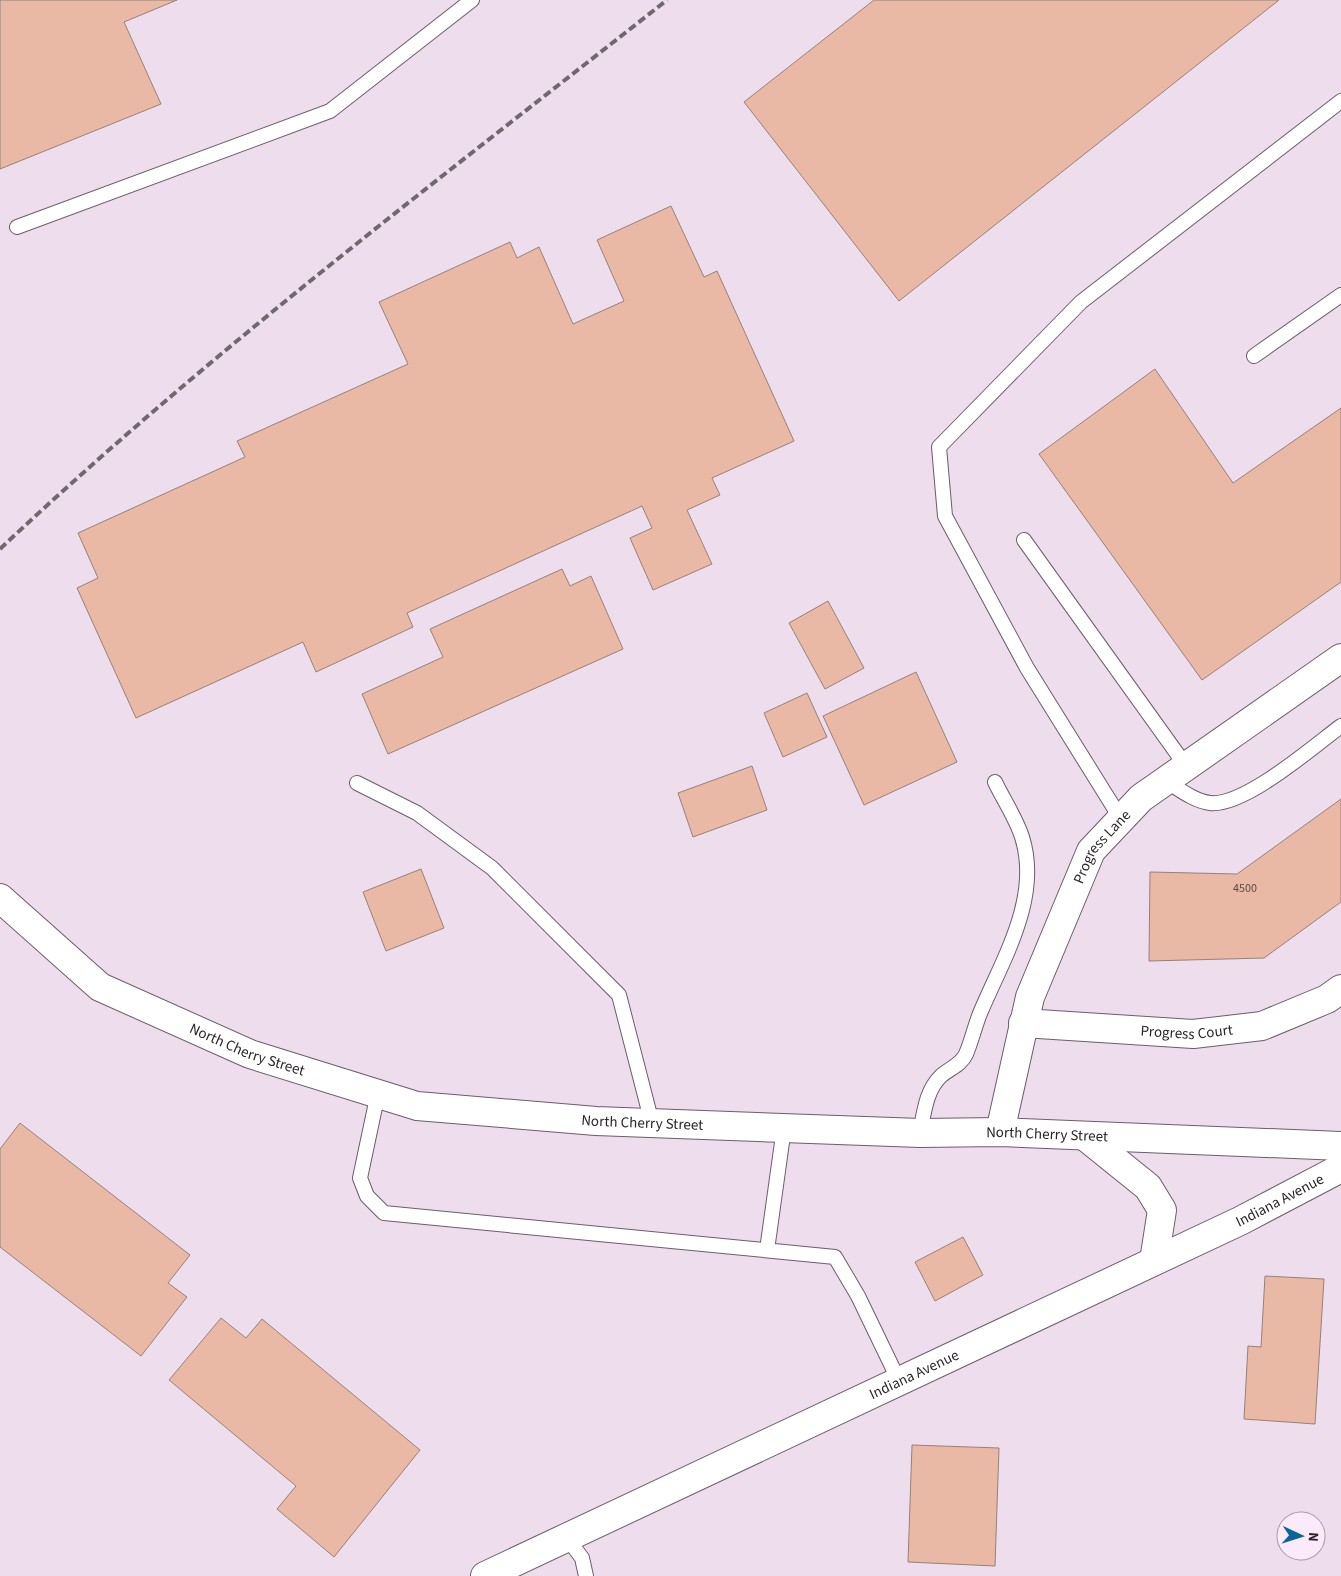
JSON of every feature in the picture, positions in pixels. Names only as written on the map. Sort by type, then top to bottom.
[{"type":"main road","name":"Progress Lane","points":[[1000,1132],[1030,997],[1091,851],[1140,798],[1341,658]]},
{"type":"main road","name":"North Cherry Street","points":[[0,898],[100,987],[250,1054],[417,1106],[596,1121],[920,1132],[1000,1132],[1341,1146]]},
{"type":"main road","name":"Progress Court","points":[[1023,1023],[1193,1034],[1262,1026],[1327,999],[1341,989]]},
{"type":"main road","points":[[1086,1137],[1148,1187],[1162,1210],[1154,1261]]},
{"type":"main road","name":"Indiana Avenue","points":[[486,1576],[1240,1221],[1341,1168]]},
{"type":"lane","points":[[17,227],[330,111],[472,0]]},
{"type":"lane","points":[[1122,819],[1027,668],[945,516],[939,447],[1081,302],[1341,101]]},
{"type":"lane","points":[[1254,356],[1341,295]]},
{"type":"lane","points":[[1024,540],[1176,774],[1187,794],[1211,803],[1232,799],[1261,786],[1341,726]]},
{"type":"lane","points":[[357,782],[416,813],[492,868],[618,995],[652,1123]]},
{"type":"lane","points":[[920,1132],[928,1097],[934,1085],[947,1071],[960,1063],[966,1053],[972,1031],[1020,921],[1026,897],[1027,878],[1022,836],[995,782]]},
{"type":"lane","points":[[378,1093],[360,1178],[368,1196],[384,1213],[835,1257],[858,1296],[899,1381]]},
{"type":"lane","points":[[767,1250],[784,1128]]},
{"type":"lane","points":[[567,1538],[582,1558],[586,1576]]},
{"type":"building","points":[[0,0],[177,0],[124,22],[161,104],[0,169]]},
{"type":"building","points":[[874,0],[1279,0],[899,301],[744,102]]},
{"type":"building","points":[[671,206],[704,277],[717,271],[794,441],[712,478],[720,495],[687,510],[712,564],[653,590],[630,538],[652,528],[642,506],[407,613],[413,627],[316,672],[303,642],[136,718],[77,588],[98,578],[78,533],[245,457],[237,441],[408,364],[379,302],[510,242],[517,258],[539,247],[573,324],[624,301],[597,240]]},
{"type":"building","points":[[1155,369],[1233,483],[1341,408],[1341,582],[1202,680],[1039,454]]},
{"type":"building","points":[[562,569],[570,586],[591,576],[623,649],[388,754],[362,694],[443,657],[430,629]]},
{"type":"building","points":[[828,601],[864,668],[825,689],[789,623]]},
{"type":"building","points":[[916,672],[957,762],[864,805],[823,716]]},
{"type":"building","points":[[807,693],[827,737],[783,757],[764,713]]},
{"type":"building","points":[[752,766],[767,810],[693,837],[678,793]]},
{"type":"building","points":[[1341,799],[1341,902],[1264,958],[1149,961],[1150,872],[1237,874]]},
{"type":"building","points":[[421,869],[444,928],[386,951],[363,892]]},
{"type":"building","points":[[20,1123],[190,1255],[168,1283],[187,1297],[141,1356],[0,1247],[0,1149]]},
{"type":"building","points":[[963,1237],[983,1275],[935,1301],[915,1262]]},
{"type":"building","points":[[1265,1276],[1324,1279],[1315,1424],[1244,1419],[1248,1346],[1261,1347]]},
{"type":"building","points":[[221,1318],[246,1338],[262,1319],[420,1450],[334,1557],[277,1509],[296,1486],[169,1380]]},
{"type":"building","points":[[912,1445],[999,1448],[995,1566],[908,1562]]},
{"type":"railway","points":[[0,549],[79,476],[243,336],[327,267],[667,0]]}]
